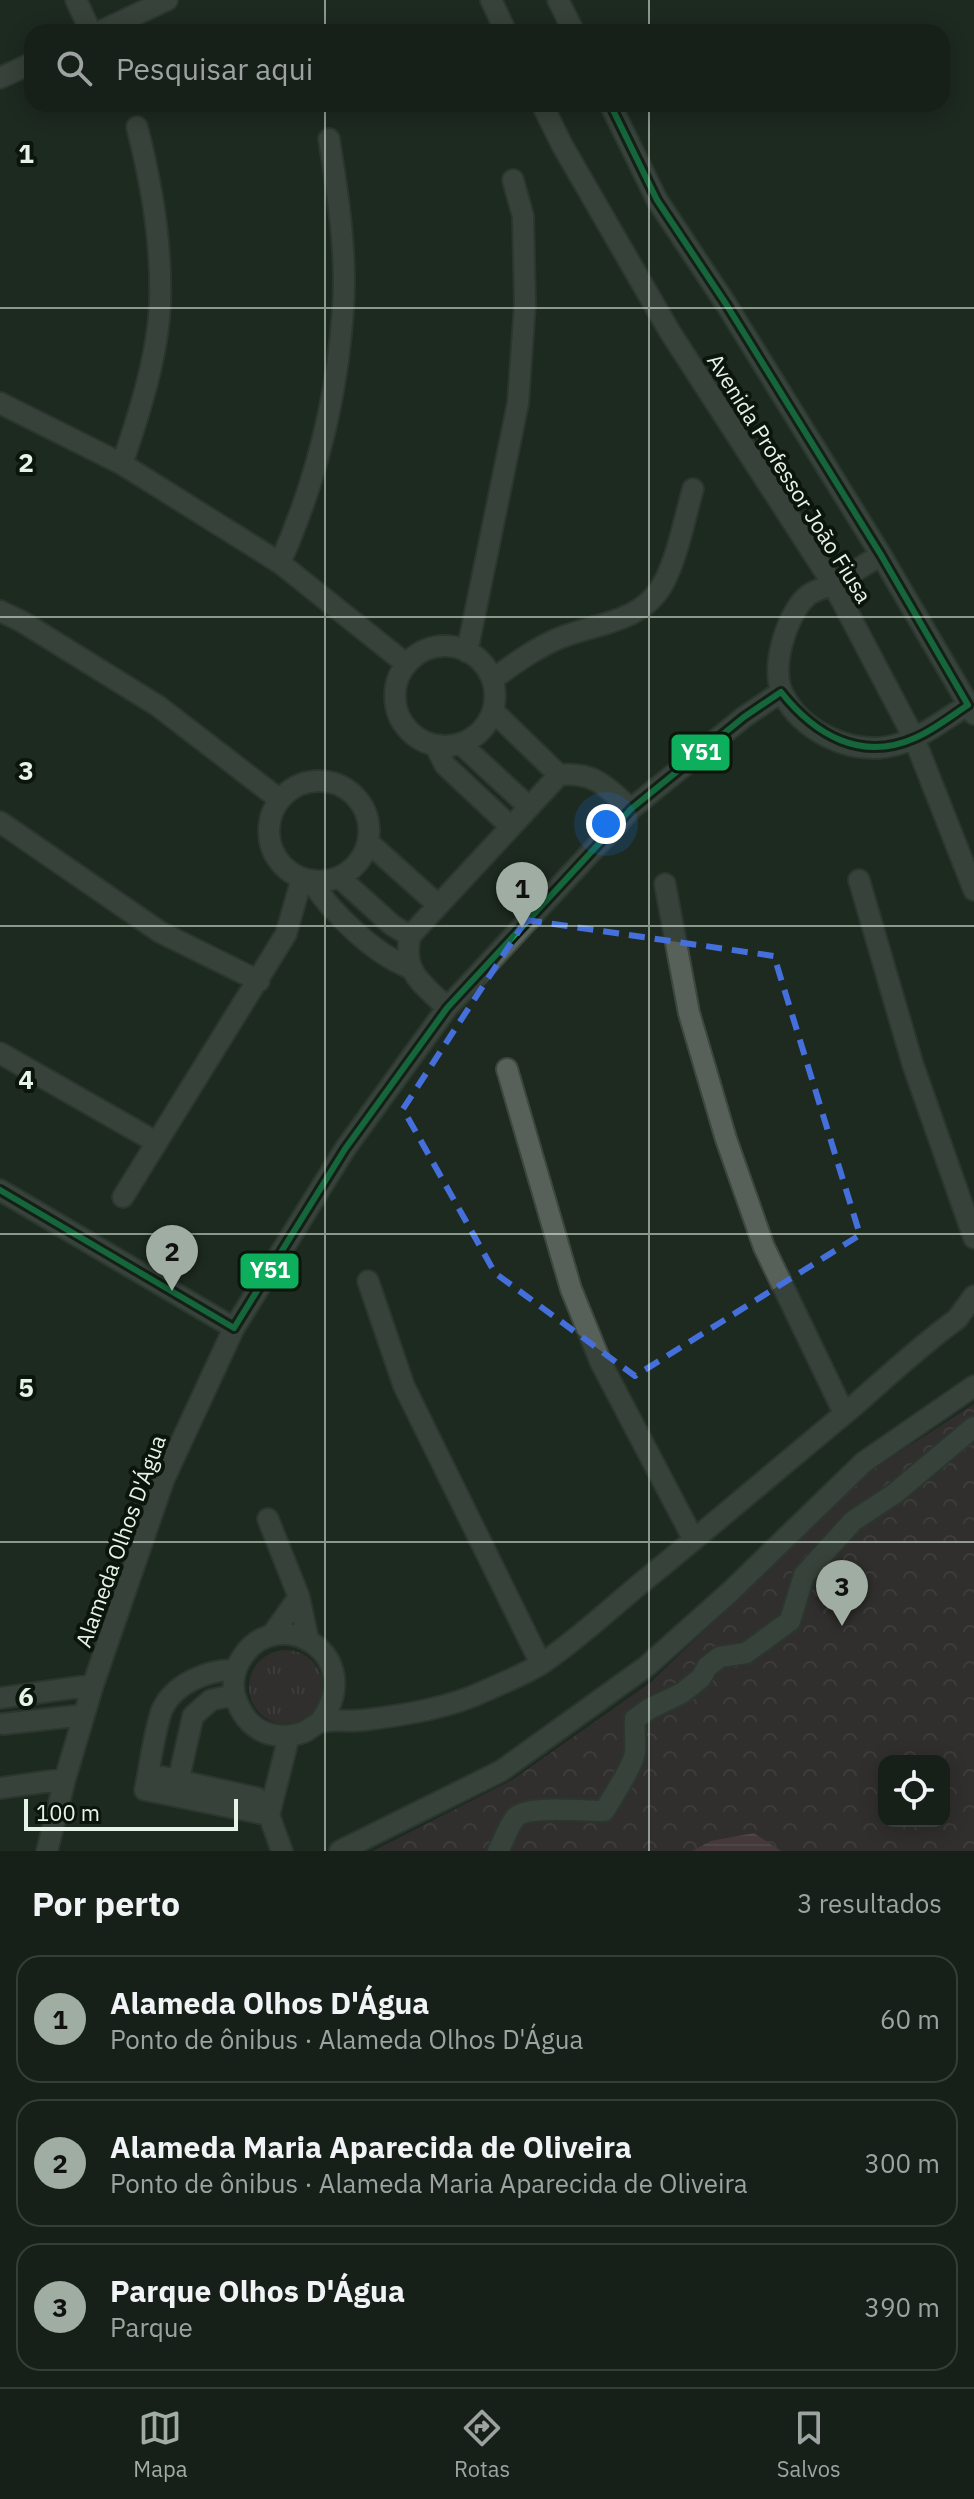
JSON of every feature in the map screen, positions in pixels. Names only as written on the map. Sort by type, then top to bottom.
[{"type":"street","points":[[76,0],[87,24]]},
{"type":"street","points":[[129,24],[167,0]]},
{"type":"street","points":[[491,0],[502,24]]},
{"type":"street","points":[[558,0],[570,24]]},
{"type":"street","points":[[0,78],[24,67]]},
{"type":"street","name":"Avenida Professor João Fiusa","points":[[546,112],[670,332],[833,584],[914,738],[974,890]]},
{"type":"street","name":"Avenida Professor João Fiusa","points":[[614,112],[657,200],[726,304],[881,555],[971,710]]},
{"type":"street","points":[[122,464],[143,402],[160,306],[159,244],[151,180],[137,127]]},
{"type":"street","points":[[280,563],[299,520],[330,416],[343,307],[340,208],[329,139]]},
{"type":"street","points":[[467,652],[518,403],[525,304],[523,216],[513,180]]},
{"type":"street","points":[[0,403],[122,464],[280,563],[405,663]]},
{"type":"street","points":[[493,679],[533,651],[563,636],[612,623],[640,610],[662,585],[693,489]]},
{"type":"street","points":[[881,555],[833,584],[807,595],[788,622],[779,653],[781,692],[797,714],[823,735],[855,747],[887,747],[914,738],[971,710]]},
{"type":"street","points":[[0,611],[158,706],[279,799]]},
{"type":"street","points":[[454,645],[467,652],[478,657],[493,679],[496,705],[484,729],[462,745],[436,747],[411,736],[396,714],[394,687],[405,663],[427,648],[454,645]]},
{"type":"street","name":"Alameda Olhos D'Água","points":[[47,1851],[93,1685],[164,1479],[234,1328],[345,1149],[447,1008],[631,809],[744,717],[781,692]]},
{"type":"street","points":[[493,711],[559,775]]},
{"type":"street","points":[[462,745],[529,807]]},
{"type":"street","points":[[436,747],[445,765],[511,827]]},
{"type":"street","points":[[408,967],[406,953],[410,936],[559,775],[578,773],[599,780],[631,809]]},
{"type":"street","points":[[316,780],[337,783],[355,795],[367,813],[368,842],[365,854],[351,870],[332,880],[306,880],[291,874],[276,859],[269,840],[270,818],[279,799],[296,786],[316,780]]},
{"type":"street","points":[[0,822],[160,932],[259,981]]},
{"type":"street","points":[[368,842],[438,905]]},
{"type":"street","points":[[339,877],[392,925],[410,936]]},
{"type":"street","points":[[306,880],[325,902],[389,959],[408,967],[447,1008]]},
{"type":"street","points":[[123,1197],[259,981],[286,934],[306,880]]},
{"type":"street","points":[[859,880],[913,1065],[974,1238]]},
{"type":"street","points":[[665,884],[689,1013],[726,1139],[764,1247],[844,1413]]},
{"type":"street","points":[[0,1053],[156,1142]]},
{"type":"street","points":[[507,1069],[577,1304],[601,1363],[694,1540]]},
{"type":"street","points":[[0,1190],[234,1328]]},
{"type":"street","points":[[368,1281],[404,1386],[541,1664]]},
{"type":"street","points":[[320,1722],[363,1720],[464,1702],[541,1664],[957,1319],[974,1296]]},
{"type":"street","points":[[340,1851],[501,1771],[647,1666],[730,1592],[864,1462],[974,1386]]},
{"type":"street","points":[[498,1851],[513,1821],[520,1814],[538,1810],[604,1811],[635,1754],[635,1719],[682,1693],[720,1657],[746,1653],[790,1621],[804,1575],[853,1521],[894,1494],[974,1427]]},
{"type":"street","points":[[268,1519],[299,1597],[308,1639]]},
{"type":"street","points":[[271,1636],[299,1597]]},
{"type":"street","points":[[287,1634],[308,1639],[329,1660],[335,1693],[330,1709],[320,1722],[306,1731],[289,1736],[271,1734],[253,1726],[241,1712],[234,1695],[235,1670],[243,1655],[255,1643],[271,1636],[287,1634]]},
{"type":"street","points":[[235,1670],[221,1670],[194,1680],[163,1709],[145,1790],[176,1788],[270,1809]]},
{"type":"street","points":[[0,1698],[93,1685]]},
{"type":"street","points":[[335,1693],[363,1720]]},
{"type":"street","points":[[176,1788],[193,1716],[211,1700],[234,1695]]},
{"type":"street","points":[[163,1709],[193,1716]]},
{"type":"street","points":[[3,1724],[84,1715]]},
{"type":"street","points":[[282,1851],[270,1809],[289,1736]]},
{"type":"street","points":[[0,1788],[65,1779]]},
{"type":"highlighted area","points":[[526,920],[774,956],[860,1235],[635,1376],[495,1273],[403,1109]]},
{"type":"green space","points":[[974,1404],[974,1851],[373,1851],[512,1780],[650,1683],[869,1472]]},
{"type":"green space","points":[[286,1650],[307,1656],[317,1666],[323,1687],[317,1708],[307,1718],[286,1724],[265,1718],[255,1708],[249,1687],[255,1666],[265,1656]]},
{"type":"shaded area","points":[[754,1833],[781,1851],[692,1851],[711,1841]]},
{"type":"transit line","name":"Y51","points":[[0,1190],[234,1328],[345,1149],[447,1008],[631,809],[744,717],[781,692],[824,732],[840,740],[876,747],[915,738],[968,705],[881,555],[726,304],[657,200],[614,112]]},
{"type":"place","name":"Alameda Olhos D'Água","points":[[522,928]]},
{"type":"place","name":"Alameda Maria Aparecida de Oliveira","points":[[172,1291]]},
{"type":"place","name":"Parque Olhos D'Água","points":[[842,1626]]}]
